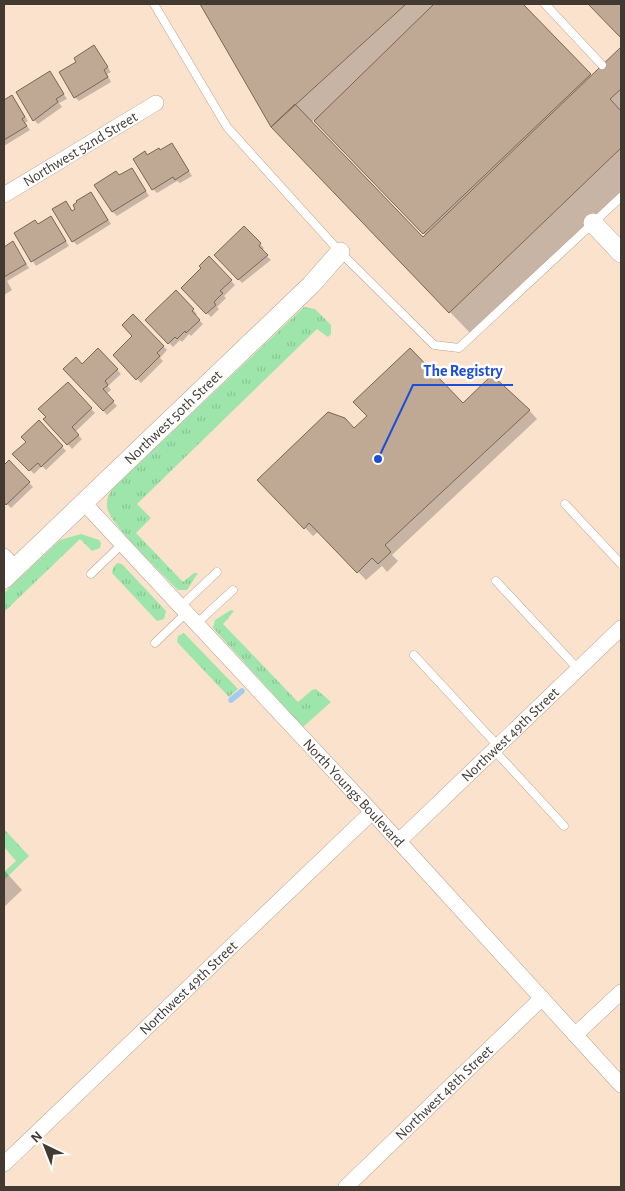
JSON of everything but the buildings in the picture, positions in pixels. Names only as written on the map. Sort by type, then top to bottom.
[{"type":"street","name":"Northwest 52nd Street","points":[[4,195],[156,103]]},
{"type":"street","points":[[593,223],[621,253]]},
{"type":"street","name":"Northwest 50th Street","points":[[8,568],[84,504],[311,285],[340,252]]},
{"type":"street","name":"North Youngs Boulevard","points":[[84,504],[399,841],[621,1085]]},
{"type":"street","name":"Northwest 49th Street","points":[[399,841],[621,628]]},
{"type":"street","name":"Northwest 49th Street","points":[[4,1164],[372,812]]},
{"type":"street","points":[[575,1035],[621,992]]},
{"type":"street","name":"Northwest 48th Street","points":[[346,1187],[542,998]]},
{"type":"lane","points":[[154,4],[227,127],[340,252],[434,345],[459,348],[621,197]]},
{"type":"lane","points":[[545,4],[602,66]]},
{"type":"lane","points":[[565,504],[621,564]]},
{"type":"lane","points":[[91,574],[122,544]]},
{"type":"lane","points":[[188,614],[217,572]]},
{"type":"lane","points":[[496,581],[578,669]]},
{"type":"lane","points":[[155,643],[188,614],[233,590]]},
{"type":"lane","points":[[414,655],[564,826]]},
{"type":"green space","points":[[304,307],[315,309],[331,325],[331,334],[328,337],[317,329],[137,504],[151,518],[136,533],[183,582],[194,573],[198,573],[187,590],[178,590],[117,525],[107,507],[109,495],[115,486]]},
{"type":"green space","points":[[81,534],[99,540],[101,543],[100,548],[92,551],[80,539],[4,612],[4,593],[60,540]]},
{"type":"green space","points":[[117,563],[122,564],[166,611],[164,619],[157,621],[112,573]]},
{"type":"green space","points":[[231,610],[234,611],[223,624],[298,702],[312,690],[316,689],[331,702],[303,727],[213,628],[215,620]]},
{"type":"green space","points":[[184,633],[238,689],[229,697],[177,642],[178,636]]},
{"type":"green space","points":[[4,829],[29,856],[4,880],[5,871],[16,861],[4,847]]},
{"type":"waterway","points":[[231,700],[242,691]]},
{"type":"place","name":"The Registry","points":[[378,459]]}]
